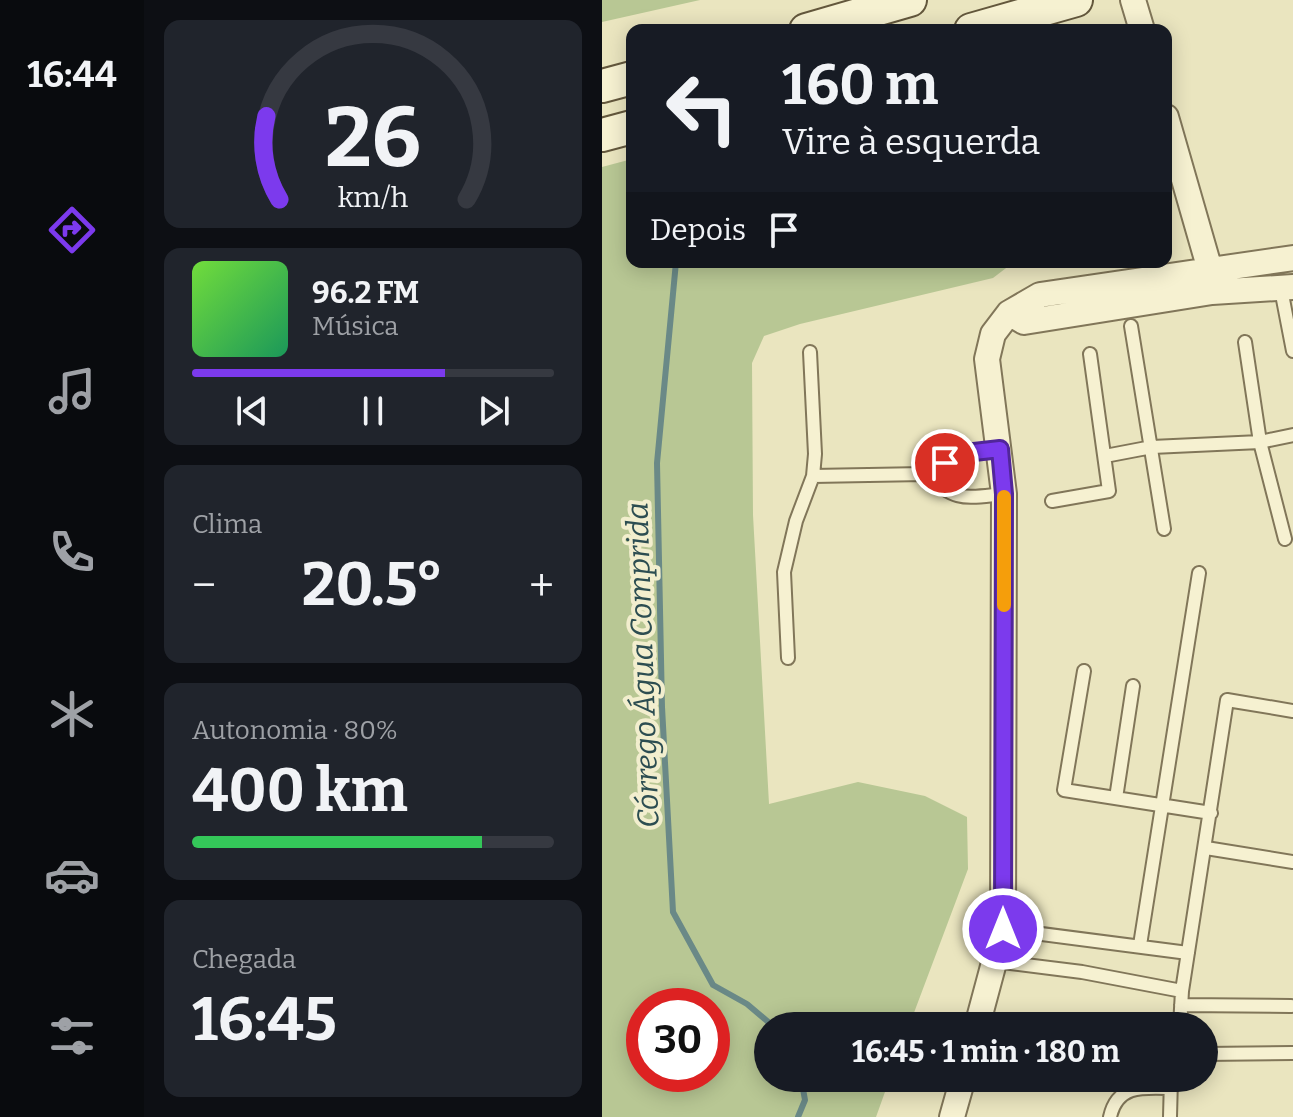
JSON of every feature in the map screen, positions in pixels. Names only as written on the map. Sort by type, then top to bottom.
[{"type":"main road","points":[[827,24],[910,0]]},
{"type":"main road","points":[[992,24],[1076,0]]},
{"type":"main road","points":[[602,86],[626,80]]},
{"type":"main road","points":[[602,135],[626,129]]},
{"type":"street","points":[[1133,0],[1140,24]]},
{"type":"street","points":[[1172,139],[1211,281]]},
{"type":"street","points":[[981,1012],[1003,929],[1004,494],[987,359],[993,334],[1009,313],[1024,322],[1211,281],[1293,258]]},
{"type":"street","points":[[1211,281],[1287,288]]},
{"type":"street","points":[[952,1117],[959,1092]]},
{"type":"lane","points":[[1287,288],[1293,351]]},
{"type":"lane","points":[[1131,326],[1164,529]]},
{"type":"lane","points":[[1245,342],[1260,442],[1285,539]]},
{"type":"lane","points":[[788,658],[784,572],[796,521],[813,476],[815,454],[810,352]]},
{"type":"lane","points":[[1052,501],[1109,491],[1090,354]]},
{"type":"lane","points":[[1105,456],[1152,447],[1260,442],[1293,435]]},
{"type":"lane","points":[[813,476],[924,474],[974,452],[1000,449]]},
{"type":"lane","points":[[924,474],[947,493],[962,498],[1004,494]]},
{"type":"lane","points":[[1140,945],[1199,573]]},
{"type":"lane","points":[[1084,671],[1064,790],[1211,813]]},
{"type":"lane","points":[[1116,798],[1133,686]]},
{"type":"lane","points":[[1181,1012],[1227,700],[1293,711]]},
{"type":"lane","points":[[1206,848],[1293,862]]},
{"type":"lane","points":[[1003,929],[1188,953]]},
{"type":"lane","points":[[994,961],[1082,972],[1182,991]]},
{"type":"lane","points":[[1181,1005],[1291,1006]]},
{"type":"lane","points":[[1218,1054],[1293,1053]]},
{"type":"lane","points":[[1110,1117],[1116,1101],[1127,1092]]},
{"type":"lane","points":[[1170,1092],[1170,1117]]},
{"type":"green space","points":[[602,0],[700,0],[602,22]]},
{"type":"green space","points":[[626,161],[626,268],[1006,268],[993,278],[800,324],[764,336],[752,363],[753,515],[769,804],[858,782],[925,796],[967,817],[968,869],[914,1012],[754,1012],[754,1092],[885,1092],[876,1117],[602,1117],[602,167]]},
{"type":"waterway","name":"Córrego Água Comprida","points":[[675,268],[657,463],[662,707],[673,912],[713,985],[756,1012]]},
{"type":"waterway","name":"Córrego Água Comprida","points":[[798,1117],[805,1100],[804,1092]]},
{"type":"slow traffic","points":[[1004,497],[1004,605]]},
{"type":"route","points":[[945,463],[974,452],[1000,449],[1004,494],[1003,929]]}]
